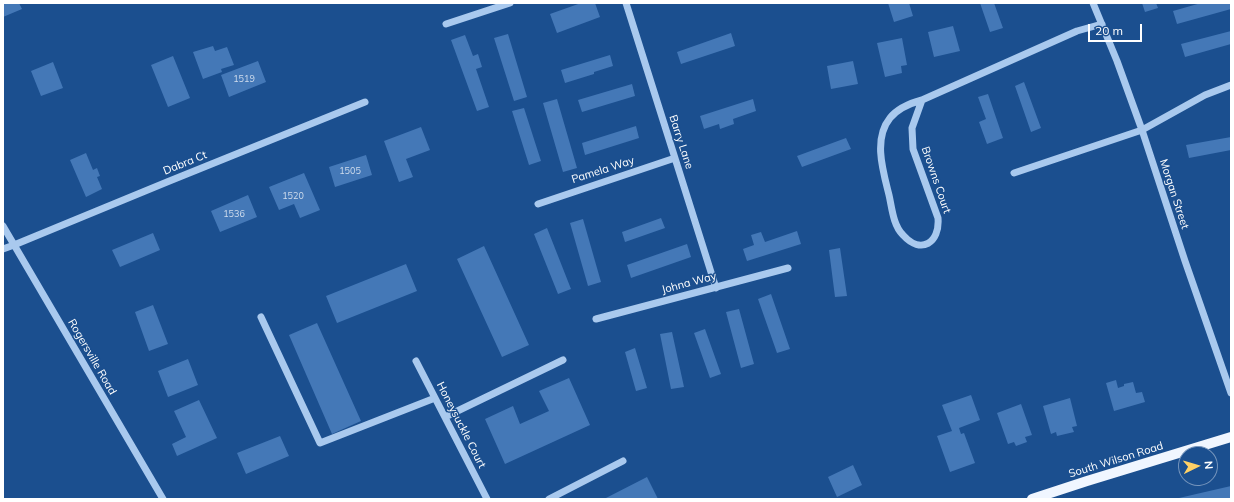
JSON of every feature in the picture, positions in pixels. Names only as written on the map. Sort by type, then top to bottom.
[{"type":"main road","name":"South Wilson Road","points":[[1032,499],[1231,437]]},
{"type":"street","points":[[446,24],[510,3]]},
{"type":"street","name":"Barry Lane","points":[[626,3],[716,288]]},
{"type":"street","name":"Morgan Street","points":[[1093,3],[1142,130],[1185,261],[1231,393]]},
{"type":"street","name":"Browns Court","points":[[922,100],[912,128],[913,148],[938,218],[939,228],[936,237],[929,243],[920,246],[911,243],[901,234],[895,223],[882,164],[882,135],[890,118],[898,110],[910,104],[1077,31],[1102,24]]},
{"type":"street","points":[[1014,173],[1142,130],[1205,95],[1231,85]]},
{"type":"street","name":"Dabra Ct","points":[[3,249],[365,102]]},
{"type":"street","name":"Pamela Way","points":[[538,204],[675,158]]},
{"type":"street","name":"Rogersville Road","points":[[3,226],[163,499]]},
{"type":"street","name":"Johna Way","points":[[596,319],[788,268]]},
{"type":"street","points":[[261,316],[320,443],[435,398]]},
{"type":"street","points":[[445,418],[563,360]]},
{"type":"street","name":"Honeysuckle Court","points":[[416,361],[487,499]]},
{"type":"street","points":[[549,499],[623,461]]},
{"type":"building","points":[[3,3],[19,3],[22,9],[3,17]]},
{"type":"building","points":[[581,3],[595,3],[600,17],[557,33],[550,14]]},
{"type":"building","points":[[888,3],[909,3],[913,16],[894,22]]},
{"type":"building","points":[[980,3],[994,3],[1003,28],[990,32]]},
{"type":"building","points":[[1142,3],[1156,3],[1158,8],[1145,12]]},
{"type":"building","points":[[1201,3],[1231,3],[1231,9],[1177,24],[1173,11]]},
{"type":"building","points":[[953,26],[960,51],[934,57],[928,32]]},
{"type":"building","points":[[1231,31],[1231,44],[1185,57],[1181,44]]},
{"type":"building","points":[[731,33],[735,46],[681,64],[677,52]]},
{"type":"building","points":[[508,34],[527,97],[514,101],[494,38]]},
{"type":"building","points":[[465,35],[473,56],[478,54],[482,67],[476,69],[489,107],[477,111],[451,40]]},
{"type":"building","points":[[902,38],[907,65],[901,66],[902,73],[885,77],[877,43]]},
{"type":"building","points":[[213,46],[215,51],[227,47],[234,65],[221,69],[222,72],[203,79],[193,52]]},
{"type":"building","points":[[610,55],[613,66],[565,83],[561,70]]},
{"type":"building","points":[[173,56],[190,98],[168,107],[151,65]]},
{"type":"building","points":[[258,61],[266,82],[229,97],[221,75]]},
{"type":"building","points":[[853,61],[858,84],[831,89],[827,66]]},
{"type":"building","points":[[53,62],[63,88],[41,96],[31,71]]},
{"type":"building","points":[[1024,82],[1041,128],[1031,132],[1015,86]]},
{"type":"building","points":[[632,84],[635,96],[582,112],[578,100]]},
{"type":"building","points":[[988,94],[1003,138],[987,144],[979,122],[986,119],[978,97]]},
{"type":"building","points":[[557,99],[577,168],[563,172],[543,103]]},
{"type":"building","points":[[753,99],[756,111],[733,119],[734,124],[720,129],[719,124],[704,129],[700,116]]},
{"type":"building","points":[[524,108],[541,161],[529,165],[512,111]]},
{"type":"building","points":[[636,126],[639,138],[585,155],[582,143]]},
{"type":"building","points":[[421,127],[430,150],[406,159],[413,177],[399,182],[384,141]]},
{"type":"building","points":[[1231,137],[1231,150],[1189,158],[1186,145]]},
{"type":"building","points":[[846,138],[851,149],[802,167],[797,156]]},
{"type":"building","points":[[86,153],[93,170],[97,168],[100,176],[97,177],[102,189],[86,197],[70,160]]},
{"type":"building","points":[[366,155],[372,175],[335,187],[329,167]]},
{"type":"building","points":[[304,173],[320,210],[300,218],[294,204],[279,210],[269,187]]},
{"type":"building","points":[[248,195],[257,217],[220,232],[211,211]]},
{"type":"building","points":[[661,218],[665,228],[625,242],[622,232]]},
{"type":"building","points":[[583,219],[601,282],[588,286],[570,223]]},
{"type":"building","points":[[547,228],[571,289],[558,294],[534,234]]},
{"type":"building","points":[[797,231],[801,244],[747,261],[743,249],[754,245],[751,235],[761,232],[765,242]]},
{"type":"building","points":[[153,233],[160,250],[120,267],[112,250]]},
{"type":"building","points":[[687,244],[691,257],[631,278],[627,265]]},
{"type":"building","points":[[484,246],[529,345],[502,357],[457,259]]},
{"type":"building","points":[[840,248],[847,296],[835,297],[829,250]]},
{"type":"building","points":[[406,264],[417,291],[337,323],[326,296]]},
{"type":"building","points":[[771,294],[790,349],[777,353],[758,299]]},
{"type":"building","points":[[153,305],[168,344],[149,351],[135,312]]},
{"type":"building","points":[[739,309],[754,364],[741,368],[726,312]]},
{"type":"building","points":[[317,323],[361,421],[332,434],[289,335]]},
{"type":"building","points":[[705,329],[721,374],[710,378],[694,333]]},
{"type":"building","points":[[672,332],[684,387],[671,389],[660,334]]},
{"type":"building","points":[[635,348],[647,388],[636,391],[625,352]]},
{"type":"building","points":[[188,359],[198,385],[168,397],[158,371]]},
{"type":"building","points":[[569,378],[590,425],[505,464],[485,419],[513,406],[520,424],[549,411],[539,391]]},
{"type":"building","points":[[1116,380],[1118,388],[1124,386],[1124,384],[1133,382],[1136,393],[1142,392],[1145,402],[1114,411],[1106,383]]},
{"type":"building","points":[[971,395],[980,420],[959,428],[961,434],[964,433],[975,463],[950,472],[937,436],[952,431],[942,405]]},
{"type":"building","points":[[1070,398],[1077,426],[1072,427],[1074,432],[1057,436],[1056,432],[1051,434],[1043,406]]},
{"type":"building","points":[[199,400],[217,438],[177,456],[172,444],[186,437],[174,411]]},
{"type":"building","points":[[1021,404],[1032,435],[1025,437],[1027,442],[1016,446],[1014,442],[1008,444],[997,413]]},
{"type":"building","points":[[280,436],[289,456],[246,474],[237,453]]},
{"type":"building","points":[[853,465],[862,485],[837,497],[828,477]]},
{"type":"building","points":[[647,477],[658,499],[604,499]]},
{"type":"building","points":[[1231,486],[1231,499],[1179,499],[1179,498]]}]
